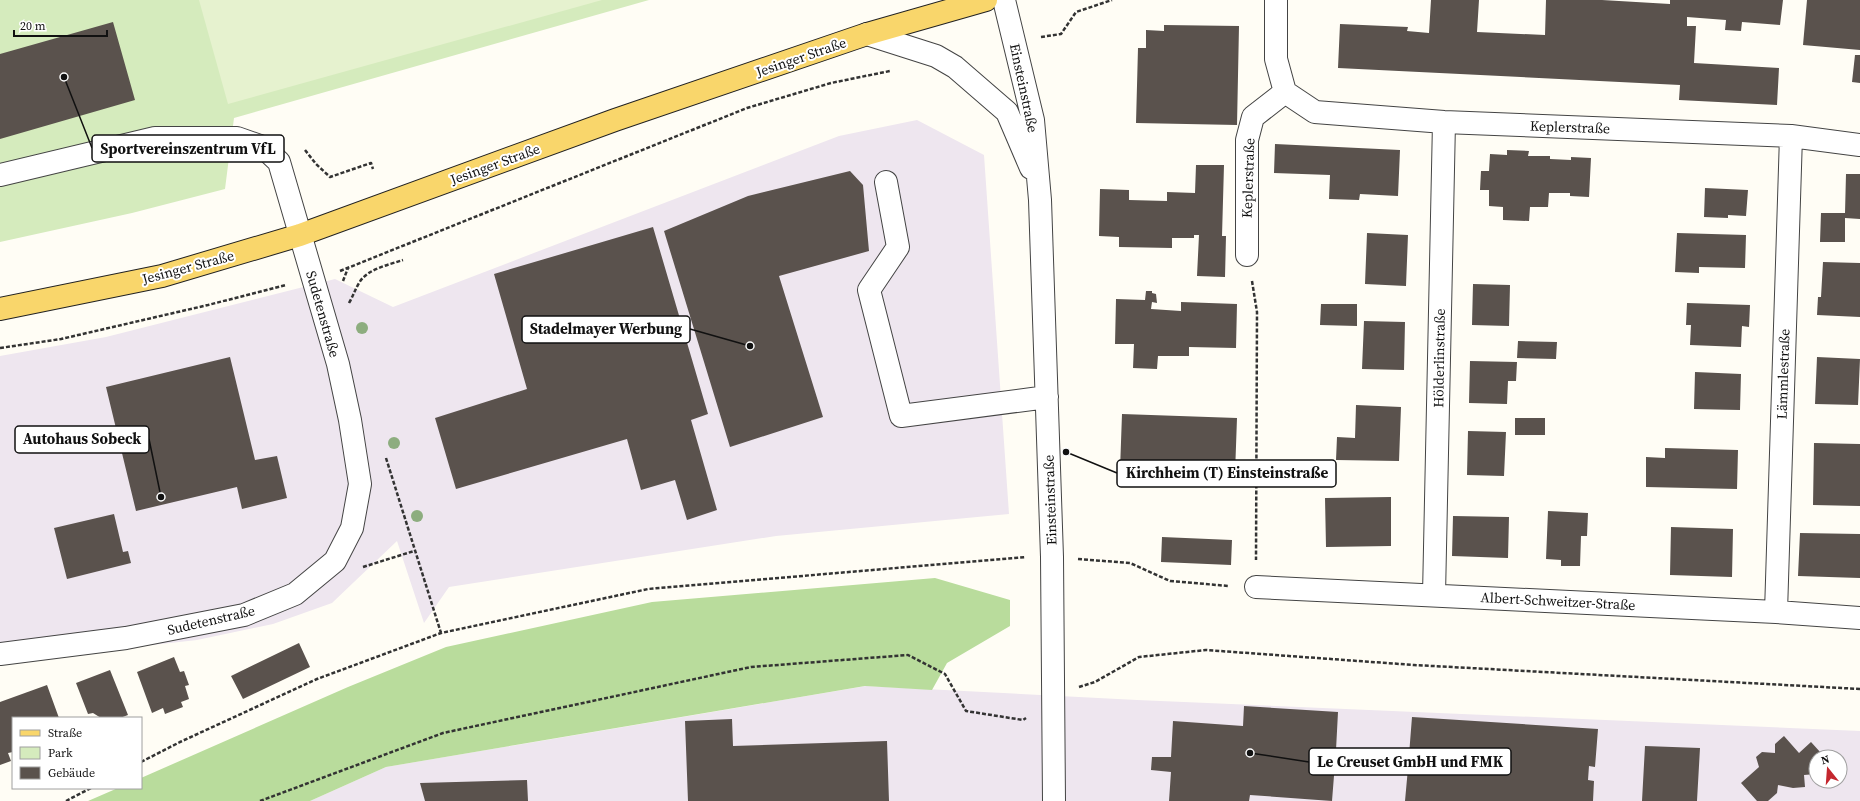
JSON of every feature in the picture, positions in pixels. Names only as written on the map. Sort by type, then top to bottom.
[{"type":"main road","name":"Jesinger Straße","points":[[0,309],[162,276],[300,235],[615,120],[867,34],[986,0]]},
{"type":"street","name":"Einsteinstraße","points":[[1004,0],[1033,120],[1040,200],[1052,557],[1054,801]]},
{"type":"street","points":[[1276,0],[1276,59],[1285,92]]},
{"type":"street","name":"Einsteinstraße","points":[[867,34],[936,56],[955,67],[1007,112],[1032,172],[1040,200]]},
{"type":"street","name":"Keplerstraße","points":[[1247,255],[1247,140],[1253,117],[1285,92],[1315,112],[1444,122],[1791,136],[1860,145]]},
{"type":"street","name":"Hölderlinstraße","points":[[1434,595],[1444,122]]},
{"type":"street","name":"Lämmlestraße","points":[[1776,612],[1791,136]]},
{"type":"street","name":"Sudetenstraße","points":[[0,175],[156,138],[237,138],[263,147],[280,162],[338,364],[350,420],[360,484],[352,528],[335,561],[296,594],[244,616],[126,638],[0,654]]},
{"type":"street","points":[[886,182],[898,247],[868,290],[901,416],[1047,396]]},
{"type":"street","name":"Albert-Schweitzer-Straße","points":[[1256,587],[1776,612],[1860,618]]},
{"type":"path","points":[[0,348],[61,339],[208,305],[348,268],[747,108],[831,83],[893,71]]},
{"type":"path","points":[[304,148],[316,164],[330,177],[371,163],[373,169]]},
{"type":"path","points":[[142,761],[180,742],[317,678],[441,633],[648,589],[1037,556],[1130,562],[1170,581],[1256,587],[1257,312],[1247,255]]},
{"type":"path","points":[[354,296],[358,283],[365,274],[403,260]]},
{"type":"path","points":[[385,457],[441,633]]},
{"type":"path","points":[[335,561],[347,572],[414,550]]},
{"type":"path","points":[[66,801],[89,789]]},
{"type":"shaded area","points":[[917,120],[984,155],[1009,514],[776,536],[449,587],[424,623],[397,541],[332,603],[273,624],[197,640],[0,662],[0,356],[106,337],[335,279],[393,307],[839,136]]},
{"type":"shaded area","points":[[866,686],[1137,700],[1860,731],[1860,801],[310,801],[386,767]]},
{"type":"green space","points":[[0,0],[649,0],[234,118],[225,189],[132,213],[0,242]]},
{"type":"green space","points":[[199,0],[602,0],[228,104]]},
{"type":"green space","points":[[935,578],[1010,600],[1010,626],[947,663],[932,690],[865,686],[386,767],[310,801],[88,801],[116,789],[142,789],[142,778],[348,687],[446,647],[652,602]]},
{"type":"building","points":[[1431,0],[1479,0],[1477,32],[1545,35],[1546,0],[1602,0],[1670,4],[1670,0],[1783,0],[1780,25],[1742,22],[1741,31],[1725,30],[1726,20],[1687,17],[1687,26],[1696,26],[1694,63],[1779,68],[1777,105],[1679,100],[1680,85],[1338,68],[1340,24],[1408,27],[1407,31],[1429,33]]},
{"type":"building","points":[[1807,0],[1860,0],[1860,50],[1803,45]]},
{"type":"building","points":[[113,22],[135,100],[0,139],[0,54]]},
{"type":"building","points":[[1164,25],[1239,26],[1237,125],[1136,123],[1138,48],[1146,48],[1146,30],[1164,31]]},
{"type":"building","points":[[1855,55],[1860,55],[1860,83],[1852,82]]},
{"type":"building","points":[[1275,144],[1400,150],[1398,196],[1360,194],[1359,200],[1329,199],[1330,175],[1274,173]]},
{"type":"building","points":[[1507,150],[1529,151],[1528,156],[1550,156],[1550,159],[1571,160],[1571,157],[1591,158],[1589,197],[1570,196],[1570,193],[1549,193],[1548,207],[1530,207],[1529,221],[1503,220],[1503,207],[1489,206],[1489,190],[1480,190],[1481,171],[1489,171],[1490,154],[1507,155]]},
{"type":"building","points":[[1196,165],[1224,165],[1222,236],[1226,236],[1225,277],[1197,276],[1199,235],[1194,235],[1194,238],[1172,238],[1172,248],[1119,247],[1119,237],[1099,236],[1100,189],[1129,190],[1129,200],[1167,201],[1167,192],[1195,193]]},
{"type":"building","points":[[850,171],[863,185],[869,251],[779,276],[823,417],[730,447],[664,231],[748,196]]},
{"type":"building","points":[[1846,174],[1860,174],[1860,219],[1845,218],[1845,242],[1820,242],[1821,213],[1845,213]]},
{"type":"building","points":[[1705,188],[1748,190],[1746,216],[1728,215],[1728,218],[1704,217]]},
{"type":"building","points":[[653,227],[708,414],[691,420],[717,510],[687,520],[675,480],[641,490],[627,439],[456,489],[435,418],[527,389],[494,274]]},
{"type":"building","points":[[1367,233],[1408,235],[1406,286],[1365,284]]},
{"type":"building","points":[[1677,233],[1746,235],[1745,268],[1699,267],[1699,273],[1675,272]]},
{"type":"building","points":[[1823,262],[1860,263],[1860,317],[1817,315],[1818,297],[1821,297]]},
{"type":"building","points":[[1473,284],[1510,285],[1509,326],[1472,325]]},
{"type":"building","points":[[1146,291],[1152,291],[1152,293],[1156,294],[1157,303],[1152,302],[1151,309],[1181,311],[1181,302],[1237,304],[1236,348],[1189,347],[1189,356],[1158,356],[1157,369],[1133,368],[1134,344],[1115,344],[1116,299],[1145,300]]},
{"type":"building","points":[[1687,303],[1750,305],[1749,327],[1742,326],[1741,347],[1690,345],[1691,325],[1686,325]]},
{"type":"building","points":[[1321,304],[1357,304],[1357,326],[1320,325]]},
{"type":"building","points":[[1364,321],[1405,322],[1404,370],[1362,369]]},
{"type":"building","points":[[1518,341],[1557,342],[1556,359],[1517,358]]},
{"type":"building","points":[[230,357],[255,460],[277,456],[287,498],[242,509],[237,487],[136,511],[106,387]]},
{"type":"building","points":[[1817,357],[1860,359],[1858,405],[1815,404]]},
{"type":"building","points":[[1470,361],[1517,362],[1516,381],[1508,381],[1507,404],[1469,403]]},
{"type":"building","points":[[1695,372],[1741,374],[1740,410],[1694,409]]},
{"type":"building","points":[[1356,405],[1401,407],[1399,461],[1336,460],[1337,437],[1355,438]]},
{"type":"building","points":[[1122,414],[1237,418],[1235,474],[1120,470]]},
{"type":"building","points":[[1515,418],[1545,418],[1545,435],[1515,435]]},
{"type":"building","points":[[1468,431],[1506,432],[1504,476],[1467,475]]},
{"type":"building","points":[[1814,443],[1860,444],[1860,506],[1813,505]]},
{"type":"building","points":[[1665,448],[1738,450],[1737,489],[1646,487],[1646,457],[1665,458]]},
{"type":"building","points":[[1391,497],[1391,546],[1326,547],[1325,498]]},
{"type":"building","points":[[1548,511],[1588,513],[1587,536],[1581,536],[1580,566],[1561,566],[1561,560],[1546,559]]},
{"type":"building","points":[[114,514],[123,552],[128,551],[131,563],[67,579],[54,528]]},
{"type":"building","points":[[1453,516],[1509,517],[1508,558],[1452,556]]},
{"type":"building","points":[[1671,527],[1733,529],[1732,577],[1670,575]]},
{"type":"building","points":[[1800,533],[1860,534],[1860,578],[1798,576]]},
{"type":"building","points":[[1162,537],[1232,540],[1231,565],[1161,562]]},
{"type":"building","points":[[299,643],[310,667],[243,699],[231,676]]},
{"type":"building","points":[[174,657],[180,672],[184,671],[189,685],[185,686],[189,699],[181,702],[183,707],[165,714],[163,708],[152,713],[137,672]]},
{"type":"building","points":[[110,670],[128,715],[123,717],[99,717],[93,713],[88,714],[76,683]]},
{"type":"building","points":[[47,685],[59,717],[12,717],[12,752],[8,753],[11,761],[0,765],[0,702]]},
{"type":"building","points":[[1244,706],[1338,712],[1336,750],[1329,750],[1328,762],[1335,763],[1332,801],[1250,795],[1249,801],[1169,801],[1171,772],[1151,770],[1152,757],[1171,757],[1173,721],[1243,726]]},
{"type":"building","points":[[1412,717],[1598,729],[1595,767],[1589,766],[1588,780],[1594,781],[1593,801],[1405,801],[1408,768],[1414,769],[1415,755],[1409,755]]},
{"type":"building","points":[[732,719],[733,746],[887,741],[889,801],[688,801],[685,721]]},
{"type":"building","points":[[1784,736],[1799,753],[1811,742],[1817,749],[1808,749],[1808,775],[1804,775],[1805,787],[1793,788],[1778,785],[1777,793],[1768,801],[1757,801],[1741,783],[1759,767],[1756,757],[1762,752],[1775,753],[1775,744]]},
{"type":"building","points":[[1645,746],[1700,748],[1697,801],[1642,801]]},
{"type":"building","points":[[527,780],[528,801],[425,801],[420,783]]},
{"type":"place","name":"Sportvereinszentrum VfL","points":[[64,77]]},
{"type":"place","name":"Stadelmayer Werbung","points":[[750,346]]},
{"type":"place","name":"Kirchheim (T) Einsteinstraße","points":[[1066,452]]},
{"type":"place","name":"Autohaus Sobeck","points":[[161,497]]},
{"type":"place","name":"Le Creuset GmbH und FMK","points":[[1250,753]]}]
